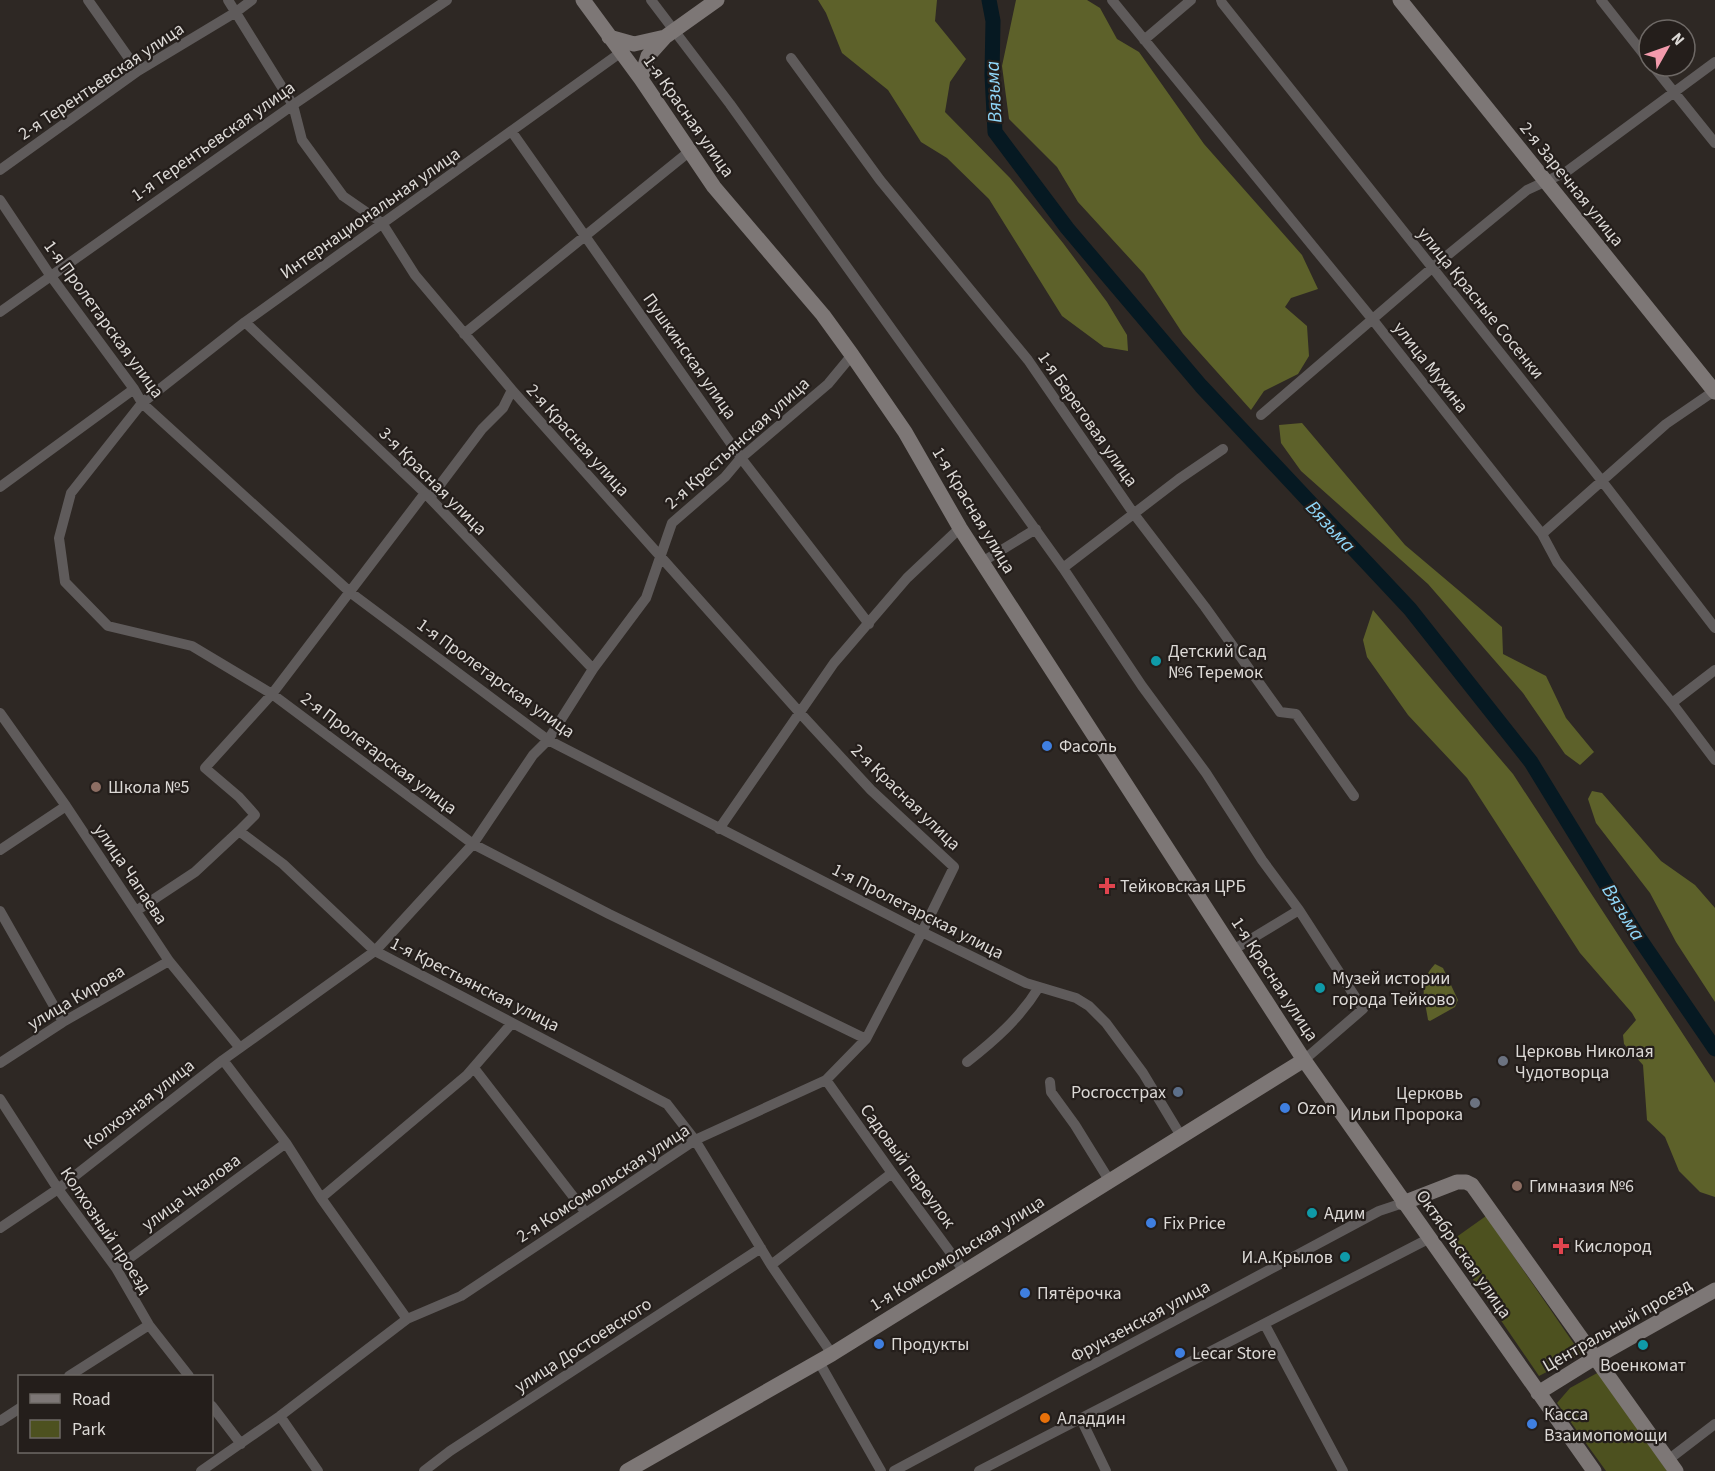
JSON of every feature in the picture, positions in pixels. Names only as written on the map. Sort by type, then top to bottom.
[{"type":"main road","name":"1-я Красная улица","points":[[583,0],[641,79],[714,187],[823,315],[905,432],[960,528],[1304,1060]]},
{"type":"main road","points":[[641,79],[648,56],[670,34],[717,0]]},
{"type":"main road","name":"2-я Заречная улица","points":[[1400,0],[1715,392]]},
{"type":"main road","points":[[609,37],[634,44],[670,34]]},
{"type":"main road","name":"1-я Комсомольская улица","points":[[627,1471],[825,1358],[1304,1060]]},
{"type":"main road","name":"Октябрьская улица","points":[[1304,1060],[1592,1471]]},
{"type":"main road","points":[[1403,1203],[1457,1182],[1472,1185],[1672,1465]]},
{"type":"main road","name":"Центральный проезд","points":[[1538,1393],[1715,1290]]},
{"type":"street","points":[[88,0],[138,71]]},
{"type":"street","name":"2-я Красная улица","points":[[228,0],[293,105],[302,140],[343,195],[382,223],[415,275],[512,390],[659,557],[871,790],[954,867]]},
{"type":"street","name":"2-я Терентьевская улица","points":[[0,170],[138,71],[252,0]]},
{"type":"street","name":"1-я Терентьевская улица","points":[[0,312],[293,105],[447,0]]},
{"type":"street","points":[[651,0],[670,34],[730,104],[1036,529],[1142,686],[1206,773],[1363,1009],[1304,1060]]},
{"type":"street","name":"улица Мухина","points":[[1112,0],[1373,320],[1542,534],[1557,562],[1715,760]]},
{"type":"street","points":[[1144,40],[1191,0]]},
{"type":"street","name":"улица Красные Сосенки","points":[[1221,0],[1602,481],[1715,628]]},
{"type":"street","points":[[1600,0],[1637,47]]},
{"type":"street","name":"Интернациональная улица","points":[[142,404],[245,322],[620,53]]},
{"type":"street","name":"1-я Береговая улица","points":[[791,58],[880,180],[1028,360],[1134,514],[1280,711],[1296,714],[1354,796]]},
{"type":"street","points":[[1261,415],[1527,190],[1566,172],[1715,62]]},
{"type":"street","points":[[1662,78],[1715,143]]},
{"type":"street","name":"Пушкинская улица","points":[[512,132],[741,458],[869,624]]},
{"type":"street","points":[[464,333],[690,151]]},
{"type":"street","name":"1-я Пролетарская улица","points":[[0,200],[50,275],[134,388],[142,404],[351,593],[548,740],[922,932],[1026,983],[1076,998],[1089,1006],[1106,1023],[1143,1073],[1181,1136]]},
{"type":"street","name":"3-я Красная улица","points":[[245,322],[427,495],[593,669]]},
{"type":"street","name":"2-я Крестьянская улица","points":[[240,1047],[375,951],[473,844],[533,755],[548,740],[593,669],[646,598],[672,523],[725,477],[741,458],[828,384],[852,355]]},
{"type":"street","points":[[0,487],[134,388]]},
{"type":"street","points":[[136,911],[195,872],[255,815],[239,797],[205,768],[272,694],[427,495],[482,429],[503,408],[512,390]]},
{"type":"street","points":[[1542,534],[1666,424],[1715,392]]},
{"type":"street","name":"2-я Пролетарская улица","points":[[142,404],[70,493],[59,538],[65,582],[108,626],[192,646],[272,694],[473,844],[609,914],[866,1039]]},
{"type":"street","points":[[1063,568],[1222,449]]},
{"type":"street","points":[[719,829],[834,663],[907,578],[960,528]]},
{"type":"street","points":[[982,562],[1036,529]]},
{"type":"street","points":[[1672,704],[1715,670]]},
{"type":"street","name":"улица Чапаева","points":[[0,713],[66,806],[169,961],[240,1047]]},
{"type":"street","points":[[0,850],[66,806]]},
{"type":"street","name":"1-я Крестьянская улица","points":[[238,831],[283,864],[375,951],[667,1104],[695,1140],[771,1265],[825,1358],[881,1471]]},
{"type":"street","name":"2-я Комсомольская улица","points":[[201,1471],[280,1416],[407,1318],[461,1296],[695,1140],[826,1080],[866,1039],[954,867]]},
{"type":"street","points":[[1233,950],[1299,910]]},
{"type":"street","points":[[0,911],[63,1022]]},
{"type":"street","name":"улица Кирова","points":[[0,1062],[63,1022],[169,961]]},
{"type":"street","points":[[967,1062],[1000,1037],[1027,1006],[1039,987]]},
{"type":"street","points":[[321,1198],[474,1068],[512,1023]]},
{"type":"street","name":"Колхозная улица","points":[[0,1228],[58,1189],[240,1047]]},
{"type":"street","points":[[223,1060],[286,1143],[321,1198],[407,1318]]},
{"type":"street","points":[[474,1068],[586,1213]]},
{"type":"street","name":"Садовый переулок","points":[[826,1080],[964,1271]]},
{"type":"street","points":[[1050,1082],[1051,1092],[1110,1180]]},
{"type":"street","name":"Колхозный проезд","points":[[0,1099],[58,1189],[116,1268],[149,1325],[187,1375]]},
{"type":"street","name":"улица Чкалова","points":[[116,1268],[286,1143]]},
{"type":"street","points":[[771,1265],[892,1173]]},
{"type":"street","name":"Фрунзенская улица","points":[[894,1471],[1379,1211],[1403,1203]]},
{"type":"street","points":[[979,1471],[1430,1238]]},
{"type":"street","name":"улица Достоевского","points":[[424,1471],[450,1451],[761,1248]]},
{"type":"street","points":[[72,1375],[149,1325]]},
{"type":"street","points":[[1265,1325],[1344,1471]]},
{"type":"street","points":[[213,1407],[241,1444]]},
{"type":"street","points":[[0,1420],[18,1409]]},
{"type":"street","points":[[280,1416],[318,1471]]},
{"type":"street","points":[[1081,1419],[1106,1471]]},
{"type":"street","points":[[1672,1465],[1715,1424]]},
{"type":"green space","points":[[818,0],[937,0],[935,21],[966,59],[950,82],[945,112],[1010,178],[1063,243],[1107,302],[1127,335],[1128,351],[1104,347],[1062,316],[989,199],[947,158],[921,142],[888,90],[842,53],[826,13]]},
{"type":"green space","points":[[1016,0],[1087,0],[1100,8],[1117,39],[1139,52],[1204,144],[1302,255],[1318,289],[1291,298],[1285,307],[1307,326],[1309,356],[1298,374],[1264,391],[1251,410],[1183,334],[1144,274],[1078,202],[1057,167],[1009,119],[1002,66]]},
{"type":"green space","points":[[1302,423],[1405,545],[1502,627],[1503,654],[1546,676],[1566,718],[1594,752],[1580,765],[1565,754],[1523,693],[1428,584],[1301,471],[1281,443],[1279,425]]},
{"type":"green space","points":[[1373,610],[1513,774],[1715,1083],[1715,1197],[1700,1192],[1679,1171],[1665,1137],[1647,1120],[1643,1065],[1624,1044],[1623,1035],[1636,1020],[1632,1013],[1580,953],[1467,778],[1408,715],[1367,657],[1363,640]]},
{"type":"green space","points":[[1592,791],[1602,793],[1661,861],[1695,885],[1715,908],[1715,1002],[1676,942],[1650,893],[1596,823],[1588,799]]},
{"type":"green space","points":[[1435,964],[1443,968],[1458,1000],[1455,1007],[1430,1021],[1424,998],[1424,984],[1429,971]]},
{"type":"green space","points":[[1486,1216],[1581,1354],[1539,1376],[1448,1243]]},
{"type":"green space","points":[[1599,1372],[1667,1471],[1606,1471],[1557,1403],[1570,1388]]},
{"type":"waterway","name":"Вязьма","points":[[989,0],[993,21],[992,75],[995,132],[1067,228],[1201,386],[1410,609],[1531,762],[1637,935],[1715,1049]]},
{"type":"place","name":"Детский Сад №6 Теремок","points":[[1156,661]]},
{"type":"place","name":"Фасоль","points":[[1047,746]]},
{"type":"place","name":"Школа №5","points":[[96,787]]},
{"type":"place","name":"Тейковская ЦРБ","points":[[1107,886]]},
{"type":"place","name":"Музей истории города Тейково","points":[[1320,988]]},
{"type":"place","name":"Церковь Николая Чудотворца","points":[[1503,1061]]},
{"type":"place","name":"Росгосстрах","points":[[1178,1092]]},
{"type":"place","name":"Церковь Ильи Пророка","points":[[1475,1103]]},
{"type":"place","name":"Ozon","points":[[1285,1108]]},
{"type":"place","name":"Гимназия №6","points":[[1517,1186]]},
{"type":"place","name":"Адим","points":[[1312,1213]]},
{"type":"place","name":"Fix Price","points":[[1151,1223]]},
{"type":"place","name":"Кислород","points":[[1561,1246]]},
{"type":"place","name":"И.А.Крылов","points":[[1345,1257]]},
{"type":"place","name":"Пятёрочка","points":[[1025,1293]]},
{"type":"place","name":"Продукты","points":[[879,1344]]},
{"type":"place","name":"Военкомат","points":[[1643,1345]]},
{"type":"place","name":"Lecar Store","points":[[1180,1353]]},
{"type":"place","name":"Аладдин","points":[[1045,1418]]},
{"type":"place","name":"Касса Взаимопомощи","points":[[1532,1424]]}]
